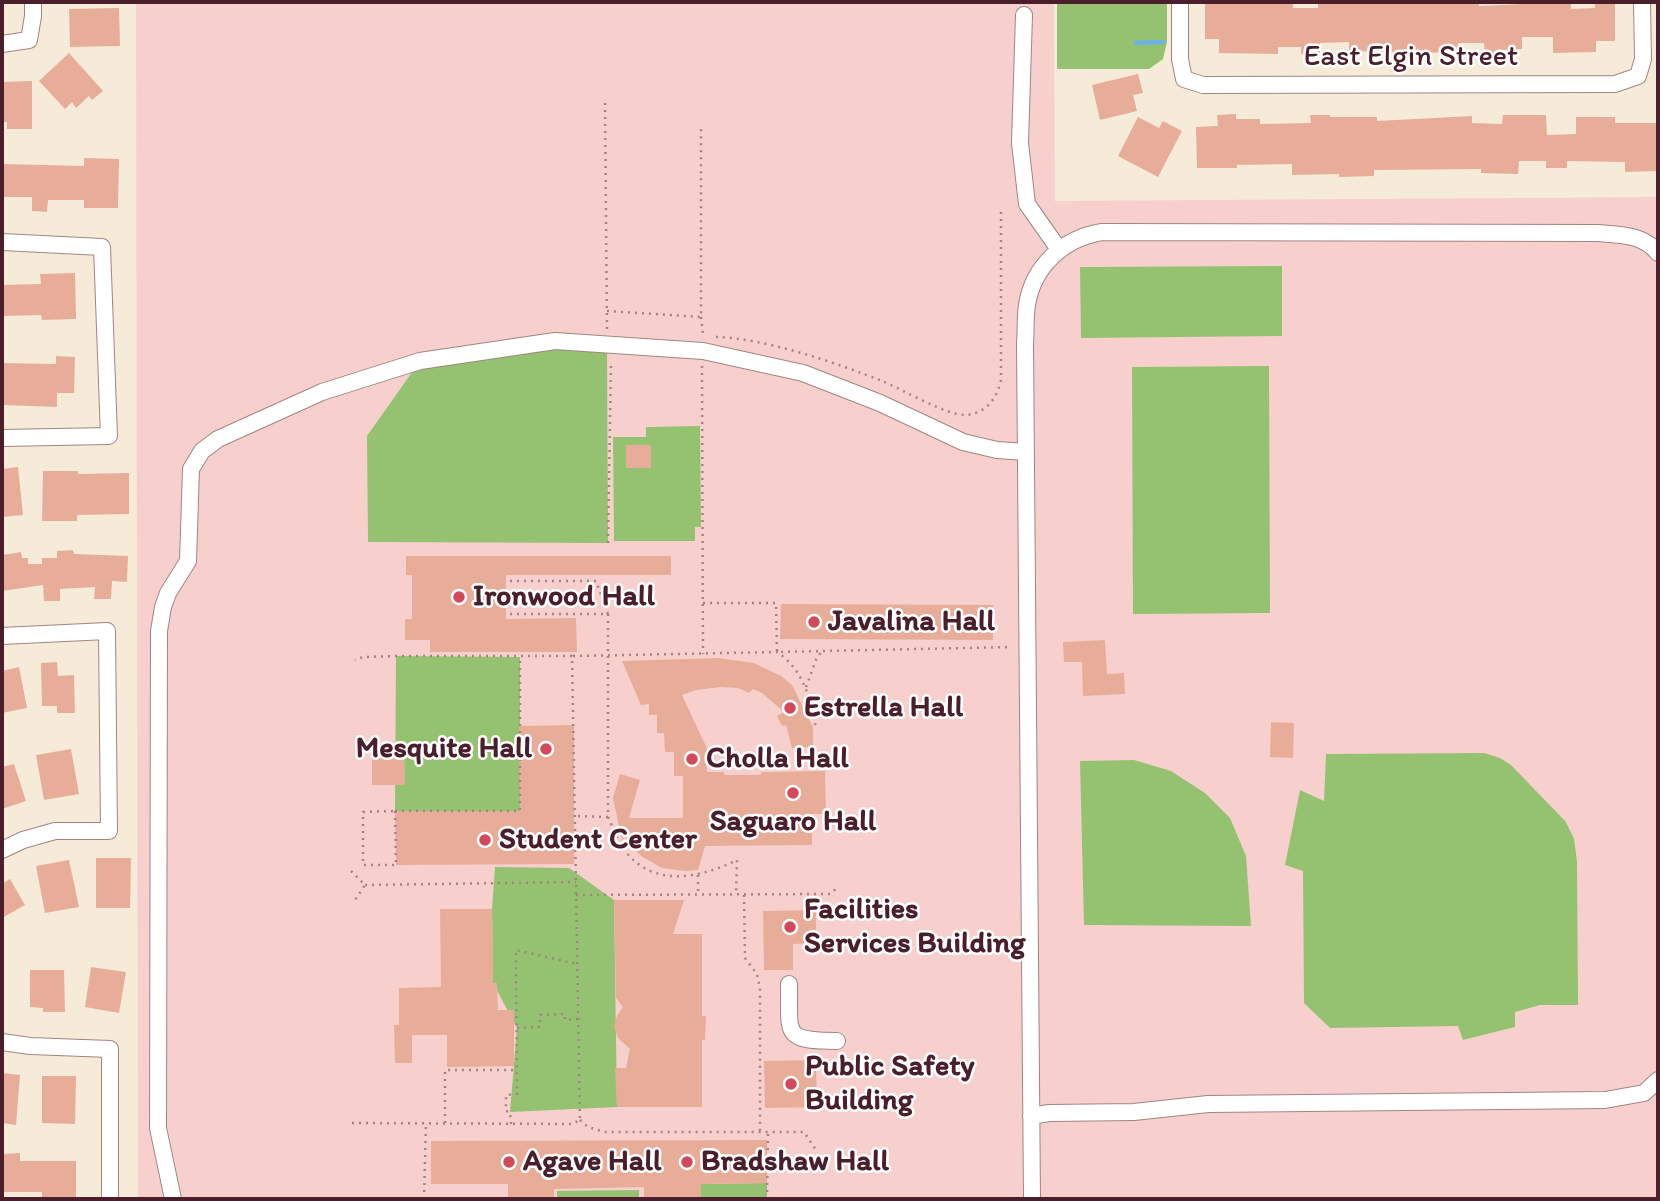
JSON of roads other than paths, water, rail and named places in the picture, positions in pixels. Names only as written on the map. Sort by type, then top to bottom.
[{"type":"street","points":[[2,44],[29,40],[33,2]]},
{"type":"street","name":"East Elgin Street","points":[[1180,2],[1180,59],[1184,79],[1203,85],[1615,85],[1638,76],[1643,59],[1642,2]]},
{"type":"street","points":[[1024,15],[1020,143],[1027,204],[1058,248]]},
{"type":"street","points":[[1032,1199],[1025,344],[1027,303],[1038,274],[1058,248],[1083,235],[1102,232],[1584,233],[1633,236],[1653,246],[1658,253]]},
{"type":"street","points":[[2,242],[102,247],[109,436],[2,438]]},
{"type":"street","points":[[173,1199],[158,1128],[158,656],[163,607],[168,593],[188,561],[191,468],[202,451],[218,439],[322,392],[404,365],[555,341],[607,344],[703,343],[803,373],[880,403],[963,442],[997,450],[1026,452]]},
{"type":"street","points":[[2,636],[107,631],[109,831],[55,831],[23,840],[2,850]]},
{"type":"street","points":[[789,984],[790,1028],[796,1036],[803,1040],[838,1041]]},
{"type":"street","points":[[2,1042],[30,1046],[110,1049],[110,1199]]},
{"type":"street","points":[[1031,1116],[1049,1113],[1134,1112],[1208,1104],[1605,1100],[1644,1093],[1658,1080]]},
{"type":"waterway","points":[[1136,43],[1163,42]]},
{"type":"place","name":"Ironwood Hall","points":[[459,597]]},
{"type":"place","name":"Javalina Hall","points":[[814,622]]},
{"type":"place","name":"Estrella Hall","points":[[790,708]]},
{"type":"place","name":"Mesquite Hall","points":[[546,749]]},
{"type":"place","name":"Cholla Hall","points":[[692,759]]},
{"type":"place","name":"Saguaro Hall","points":[[793,793]]},
{"type":"place","name":"Student Center","points":[[485,840]]},
{"type":"place","name":"Facilities Services Building","points":[[790,927]]},
{"type":"place","name":"Public Safety Building","points":[[791,1084]]},
{"type":"place","name":"Agave Hall","points":[[509,1162]]},
{"type":"place","name":"Bradshaw Hall","points":[[687,1162]]}]
